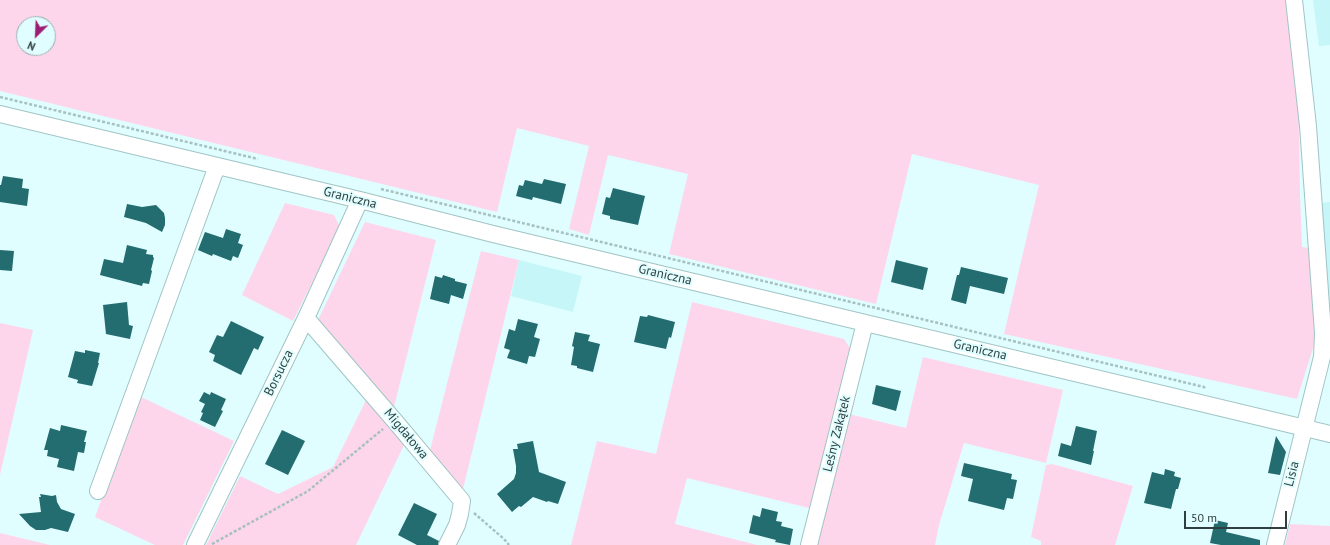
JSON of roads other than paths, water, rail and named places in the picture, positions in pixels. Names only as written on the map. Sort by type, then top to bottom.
[{"type":"street","name":"Lisia","points":[[1275,545],[1322,358],[1323,332],[1308,126],[1294,0]]},
{"type":"street","name":"Graniczna","points":[[0,114],[360,200],[493,234],[1330,434]]},
{"type":"street","points":[[98,491],[217,166]]},
{"type":"street","name":"Borsucza","points":[[195,545],[306,318],[360,200]]},
{"type":"street","name":"Migdałowa","points":[[306,318],[462,501],[457,525],[447,545]]},
{"type":"street","name":"Leśny Zakątek","points":[[809,545],[865,323]]}]
